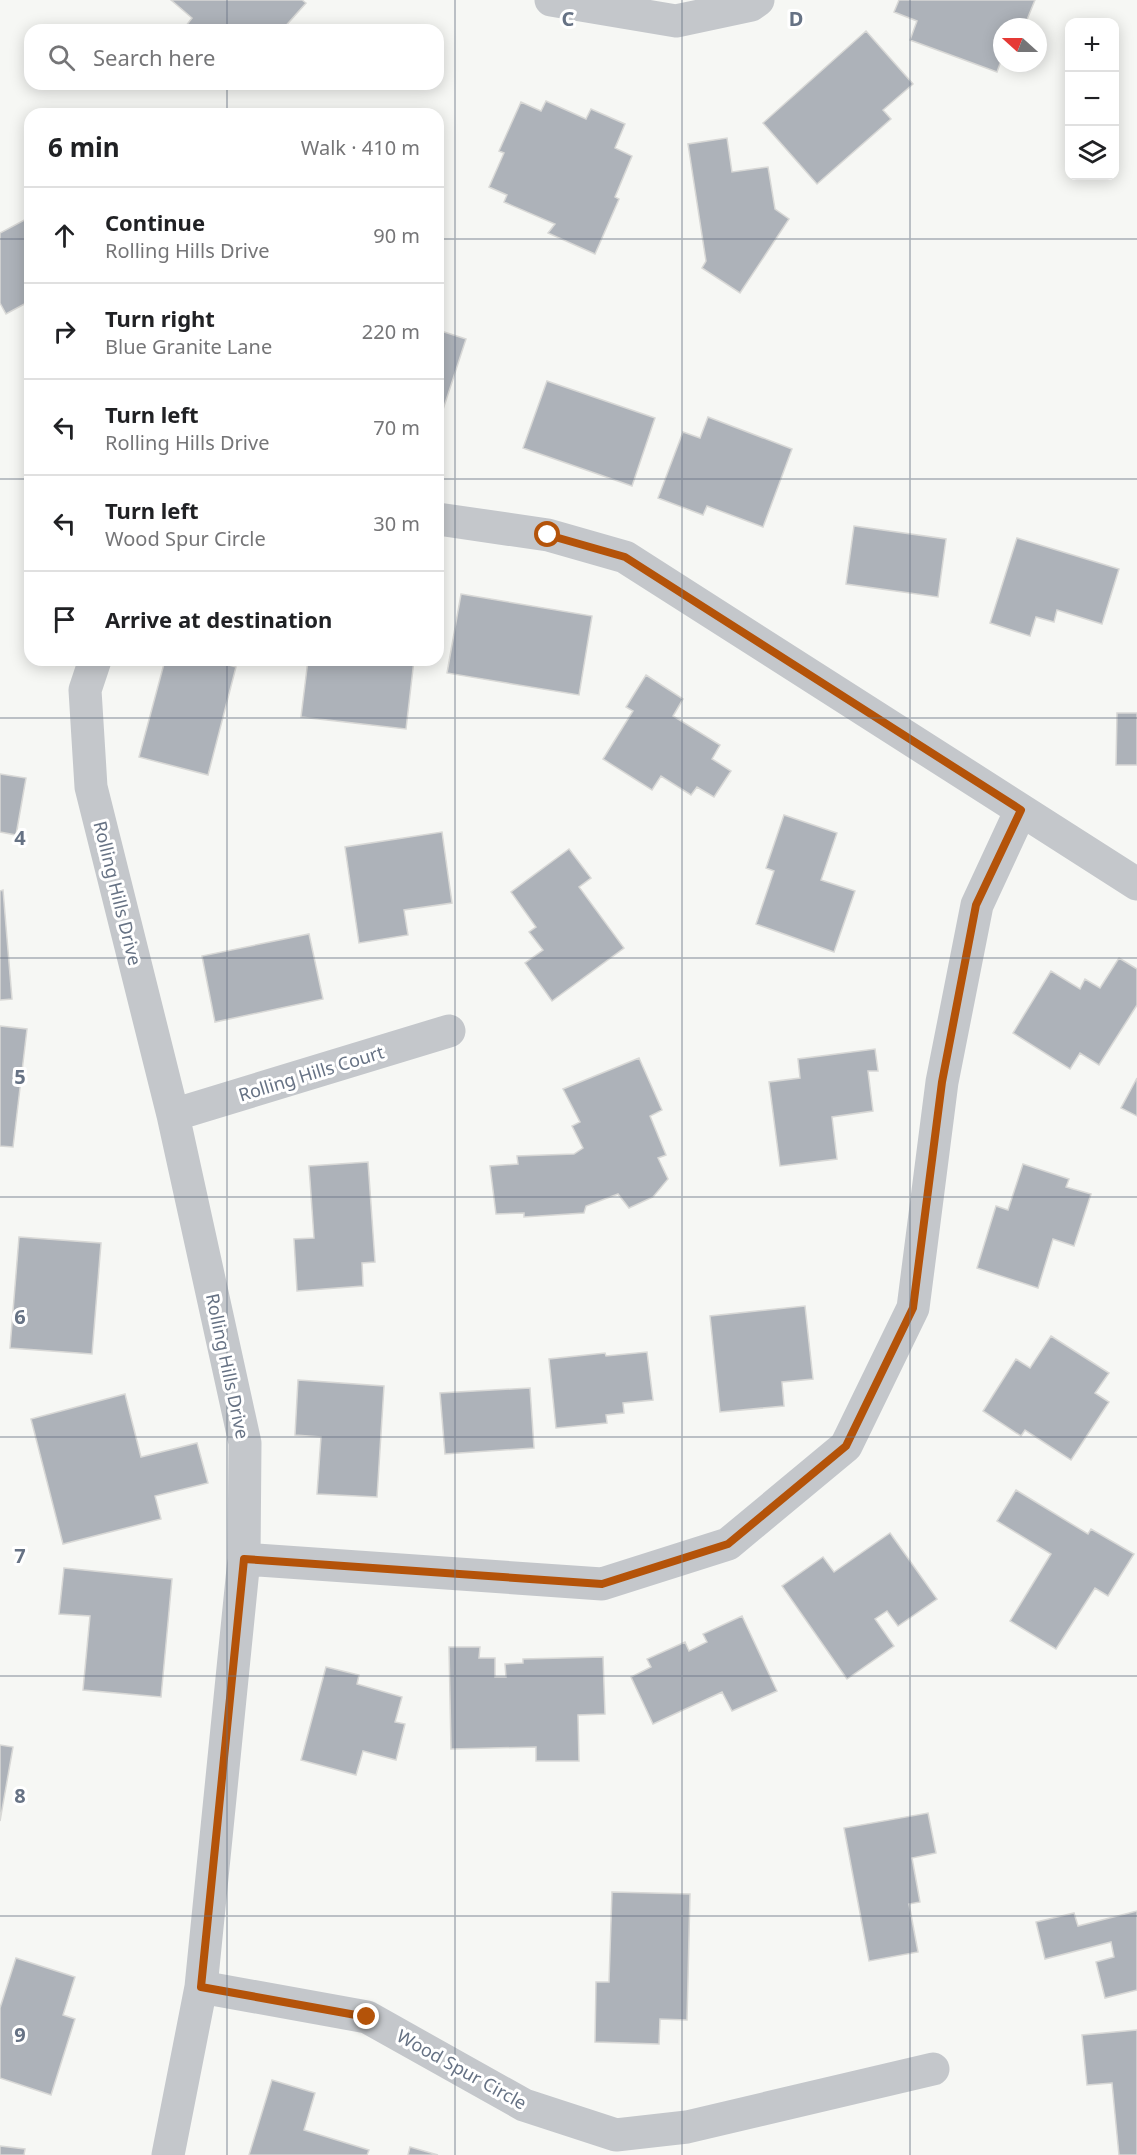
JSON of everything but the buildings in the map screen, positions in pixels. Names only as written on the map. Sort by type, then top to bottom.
[{"type":"street","points":[[551,0],[676,21],[751,5],[758,0]]},
{"type":"street","points":[[444,520],[548,535],[625,557],[1137,884]]},
{"type":"street","name":"Rolling Hills Drive","points":[[93,666],[85,690],[91,787],[173,1115],[245,1443],[244,1559],[201,1987],[168,2155]]},
{"type":"street","points":[[244,1559],[602,1584],[728,1544],[846,1446],[913,1308],[942,1082],[976,905],[1021,810]]},
{"type":"street","name":"Rolling Hills Court","points":[[173,1115],[449,1031]]},
{"type":"street","name":"Wood Spur Circle","points":[[201,1987],[367,2017],[524,2105],[616,2134],[687,2127],[933,2069]]},
{"type":"route","points":[[367,2017],[201,1987],[244,1559],[602,1584],[728,1544],[846,1446],[913,1308],[942,1082],[976,905],[1021,810],[625,557],[548,535]]}]
